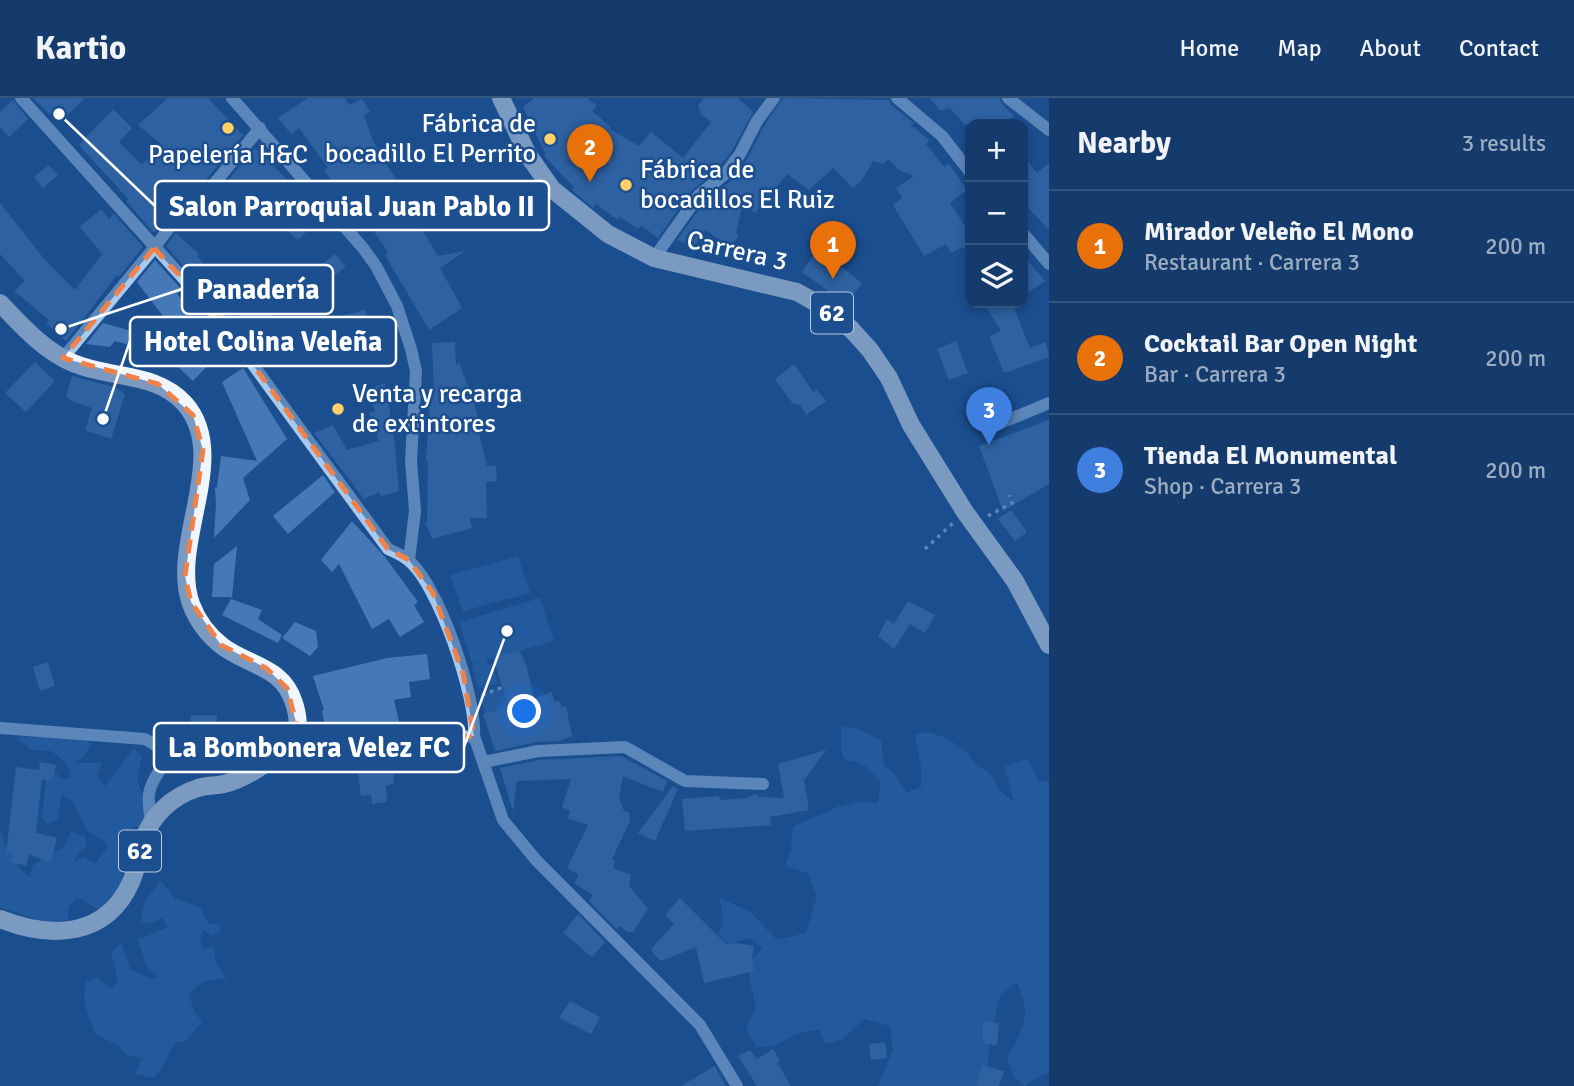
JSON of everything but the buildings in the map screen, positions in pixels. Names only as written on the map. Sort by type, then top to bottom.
[{"type":"main road","name":"Carrera 3","points":[[501,98],[528,155],[552,189],[608,234],[654,258],[797,292],[827,309],[870,350],[889,378],[911,425],[970,518]]},
{"type":"main road","points":[[0,303],[30,334],[63,358],[102,373],[158,384],[178,396],[193,415],[202,438],[203,450],[186,576],[191,602],[203,626],[221,645],[244,659],[266,667],[287,688],[295,706],[297,726],[296,736],[284,750]]},
{"type":"main road","name":"62","points":[[970,518],[1015,581],[1049,645]]},
{"type":"main road","name":"62","points":[[0,919],[31,929],[62,931],[78,930],[100,919],[118,902],[131,882],[151,823],[167,805],[177,797],[200,787],[224,784],[240,778],[284,750]]},
{"type":"street","points":[[21,98],[218,317],[388,549],[409,560],[433,593],[463,673],[475,723],[474,736],[503,820],[536,860],[701,1025],[737,1086]]},
{"type":"street","points":[[232,98],[363,247],[387,286],[405,327],[416,371],[411,461],[415,511],[409,560]]},
{"type":"street","points":[[654,258],[699,195],[733,164],[757,121],[774,98]]},
{"type":"street","points":[[897,98],[942,136],[965,166]]},
{"type":"street","points":[[1008,98],[1049,130]]},
{"type":"street","points":[[63,358],[182,211],[204,196],[260,128]]},
{"type":"street","points":[[1028,239],[1049,264]]},
{"type":"street","points":[[996,425],[1049,404]]},
{"type":"street","points":[[0,729],[145,739],[158,746],[166,756],[166,766],[157,776],[149,793],[151,823]]},
{"type":"street","points":[[284,750],[310,754],[340,753],[474,736]]},
{"type":"street","points":[[484,762],[538,751],[625,747],[685,781],[763,784]]},
{"type":"path","points":[[925,549],[970,518],[1012,503],[1009,495]]},
{"type":"path","points":[[470,700],[503,687]]},
{"type":"highlighted area","points":[[154,248],[218,317],[388,549],[409,560],[433,593],[463,673],[474,736],[340,753],[284,750],[297,726],[287,688],[266,668],[221,645],[191,602],[185,576],[203,450],[193,415],[158,384],[63,358]]},
{"type":"shaded area","points":[[518,556],[530,593],[463,611],[450,575]]},
{"type":"shaded area","points":[[540,598],[554,641],[486,660],[488,665],[492,664],[498,683],[478,689],[472,665],[479,662],[472,663],[459,622]]},
{"type":"shaded area","points":[[501,687],[508,706],[485,713],[480,694]]},
{"type":"shaded area","points":[[841,727],[856,728],[881,741],[884,765],[894,773],[907,793],[921,787],[921,767],[915,734],[929,732],[948,739],[965,751],[991,775],[1000,791],[1014,802],[1005,767],[1027,759],[1039,782],[1049,780],[1049,1075],[1046,1073],[1024,1086],[1014,1077],[1007,1058],[1022,1029],[1025,1012],[1016,982],[1000,996],[990,1037],[987,1069],[976,1086],[878,1086],[893,1050],[890,1026],[864,1019],[843,1039],[825,1044],[820,1029],[796,1034],[774,1046],[756,1047],[746,1028],[756,1007],[749,961],[763,949],[749,938],[729,944],[719,935],[723,919],[720,898],[749,911],[777,940],[806,933],[817,896],[808,873],[785,866],[791,851],[793,827],[837,807],[858,802],[878,803],[881,782],[863,764],[845,760],[841,751]]},
{"type":"shaded area","points":[[21,736],[85,739],[91,744],[83,757],[75,763],[102,763],[97,776],[104,787],[134,748],[142,756],[137,780],[147,807],[145,826],[133,828],[135,847],[122,867],[122,882],[110,906],[100,911],[77,897],[68,908],[68,920],[47,923],[0,907],[0,830],[11,856],[30,878],[33,865],[63,848],[71,832],[85,836],[86,847],[74,862],[84,857],[95,864],[108,847],[90,832],[72,802],[62,795],[57,820],[48,824],[41,816],[46,779],[51,767],[61,779],[71,778],[67,764],[52,751],[32,750],[18,739]]},
{"type":"shaded area","points":[[161,881],[175,899],[200,907],[208,923],[220,925],[220,932],[211,936],[203,930],[200,940],[203,950],[213,946],[216,962],[226,979],[205,982],[189,995],[194,1011],[202,1022],[186,1041],[177,1042],[153,1078],[135,1074],[142,1058],[126,1055],[118,1045],[95,1034],[84,1002],[86,981],[97,978],[111,989],[118,980],[111,953],[121,942],[130,969],[151,979],[159,977],[147,967],[138,940],[168,927],[162,917],[151,924],[142,922],[144,905]]},
{"type":"place","name":"Salon Parroquial Juan Pablo II","points":[[59,114]]},
{"type":"place","name":"Papelería H&C","points":[[228,128]]},
{"type":"place","name":"Fábrica de bocadillo El Perrito","points":[[550,139]]},
{"type":"place","name":"Cocktail Bar Open Night","points":[[590,182]]},
{"type":"place","name":"Fábrica de bocadillos El Ruiz","points":[[626,185]]},
{"type":"place","name":"Mirador Veleño El Mono","points":[[833,279]]},
{"type":"place","name":"Panadería","points":[[61,329]]},
{"type":"place","name":"Venta y recarga de extintores","points":[[338,409]]},
{"type":"place","name":"Hotel Colina Veleña","points":[[103,419]]},
{"type":"place","name":"Tienda El Monumental","points":[[989,445]]},
{"type":"place","name":"La Bombonera Velez FC","points":[[507,631]]}]
